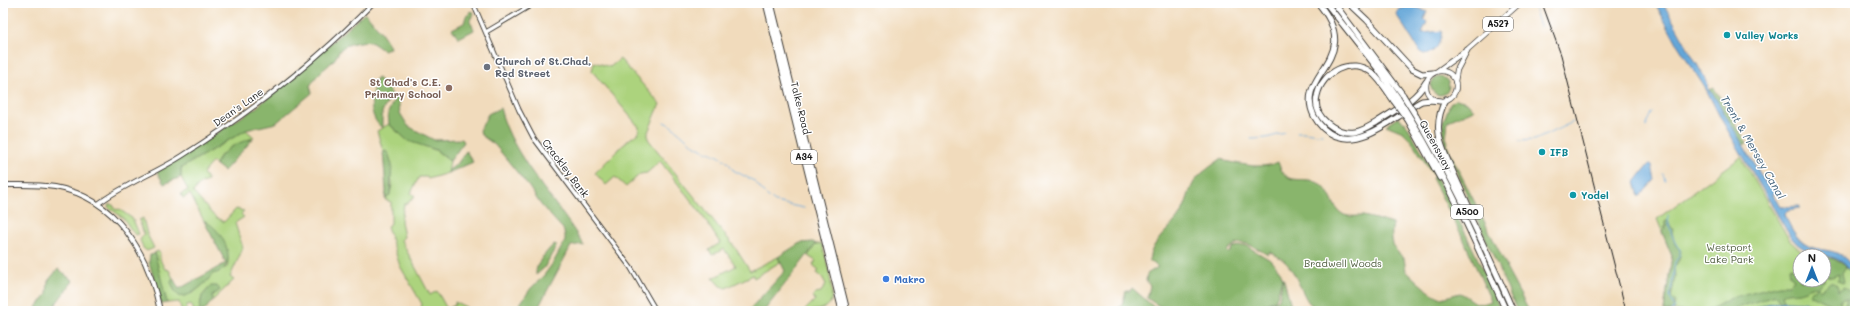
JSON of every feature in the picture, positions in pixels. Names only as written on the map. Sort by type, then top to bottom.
[{"type":"highway","name":"Talke Road","points":[[766,3],[842,311]]},
{"type":"highway","name":"Talke Road","points":[[771,3],[847,311]]},
{"type":"highway","points":[[1318,3],[1333,26],[1335,39],[1332,55],[1314,84],[1311,96],[1314,116],[1326,132],[1345,138],[1360,137],[1375,130],[1418,103],[1429,100],[1440,101]]},
{"type":"highway","name":"Queensway","points":[[1326,3],[1378,69],[1435,161],[1466,222],[1506,311]]},
{"type":"highway","name":"Queensway","points":[[1334,3],[1380,62],[1416,116],[1447,170],[1482,240],[1513,311]]},
{"type":"highway","points":[[1349,3],[1368,20],[1412,69],[1422,74],[1435,73]]},
{"type":"highway","points":[[1396,99],[1372,73],[1354,66],[1333,71],[1322,82],[1317,96],[1317,107],[1323,119],[1336,129],[1354,132],[1368,127],[1416,97],[1426,82]]},
{"type":"highway","points":[[1446,100],[1442,108],[1438,135],[1442,150],[1498,268],[1509,301]]},
{"type":"main road","name":"A527","points":[[1435,73],[1468,49],[1520,3]]},
{"type":"main road","name":"A527","points":[[1455,82],[1457,70],[1468,49]]},
{"type":"main road","points":[[1444,72],[1449,74],[1455,82],[1455,91],[1446,100],[1440,101],[1429,95],[1426,82],[1435,73],[1444,72]]},
{"type":"main road","points":[[3,185],[56,187],[68,190],[98,204],[120,223],[139,249],[152,278],[160,311]]},
{"type":"street","name":"Dean's Lane","points":[[98,204],[120,188],[181,157],[256,105],[279,88],[373,3]]},
{"type":"street","name":"Crackley Bank","points":[[473,3],[519,110],[533,136],[631,268],[656,311]]},
{"type":"street","points":[[486,32],[535,3]]},
{"type":"green space","points":[[473,11],[474,14],[470,22],[474,30],[459,38],[452,29],[464,23],[466,16],[470,14],[469,12]]},
{"type":"green space","points":[[365,13],[383,35],[390,48],[383,50],[373,43],[363,42],[348,45],[342,48],[336,58],[313,81],[310,86],[312,93],[276,123],[246,130],[181,168],[181,177],[164,184],[157,172],[257,107]]},
{"type":"green space","points":[[620,59],[660,104],[648,132],[648,139],[734,246],[750,271],[778,257],[780,262],[754,278],[753,275],[726,288],[720,286],[713,278],[736,266],[724,249],[712,255],[709,250],[720,243],[700,212],[660,161],[647,173],[640,174],[626,187],[615,177],[606,185],[595,173],[627,141],[638,133],[639,127],[592,71],[594,62],[610,67]]},
{"type":"green space","points":[[1440,77],[1446,80],[1449,86],[1446,92],[1440,95],[1434,92],[1431,86],[1434,80]]},
{"type":"green space","points":[[378,78],[392,94],[382,112],[382,128],[377,123],[372,111],[374,85],[376,79]]},
{"type":"green space","points":[[1714,88],[1747,143],[1743,145],[1712,92],[1709,90]]},
{"type":"green space","points":[[395,97],[398,97],[400,113],[408,126],[434,140],[462,139],[464,142],[450,161],[436,150],[408,141],[389,124],[388,113]]},
{"type":"green space","points":[[1456,99],[1467,102],[1474,110],[1448,121],[1446,139],[1450,153],[1507,267],[1506,268],[1529,311],[1517,311],[1444,142],[1443,122],[1450,104]]},
{"type":"green space","points":[[500,108],[514,144],[536,178],[583,244],[571,246],[538,308],[520,309],[520,304],[531,288],[542,278],[553,263],[565,241],[565,235],[563,229],[541,205],[529,187],[495,145],[481,135],[480,130],[488,114]]},
{"type":"green space","name":"Bradwell Woods","points":[[1399,117],[1404,123],[1405,122],[1444,191],[1468,238],[1501,311],[1318,311],[1307,300],[1293,272],[1284,261],[1269,252],[1268,255],[1252,246],[1242,243],[1232,246],[1227,251],[1229,253],[1233,247],[1245,245],[1272,261],[1281,273],[1282,278],[1275,300],[1249,311],[1193,311],[1192,307],[1188,305],[1164,308],[1147,298],[1150,286],[1146,281],[1147,274],[1158,267],[1149,260],[1154,246],[1181,213],[1191,187],[1196,179],[1222,158],[1225,161],[1252,166],[1265,166],[1278,162],[1286,176],[1314,181],[1320,184],[1327,191],[1340,212],[1344,215],[1363,216],[1393,224],[1392,239],[1394,247],[1404,258],[1406,271],[1427,290],[1442,298],[1460,293],[1477,303],[1481,304],[1491,301],[1463,238],[1432,178],[1434,176],[1410,139],[1403,132],[1386,125]]},
{"type":"green space","points":[[389,124],[405,137],[435,150],[450,161],[448,173],[428,179],[427,177],[419,177],[411,193],[415,196],[404,205],[401,221],[404,237],[401,240],[430,295],[437,291],[447,309],[455,305],[455,302],[466,307],[468,311],[420,311],[422,304],[400,266],[387,226],[391,223],[391,202],[385,200],[388,197],[392,187],[392,182],[386,151],[383,151],[377,131]]},
{"type":"green space","points":[[246,130],[254,137],[231,147],[219,157],[215,164],[212,162],[203,173],[208,180],[203,183],[202,182],[193,192],[214,216],[224,222],[236,209],[244,211],[241,214],[244,217],[235,223],[243,248],[230,277],[234,280],[213,300],[212,296],[220,290],[211,286],[202,296],[199,311],[194,311],[191,304],[187,305],[186,311],[182,311],[179,302],[167,303],[154,253],[158,251],[160,253],[160,259],[165,269],[169,270],[173,278],[174,290],[193,293],[205,283],[212,274],[227,267],[228,261],[222,243],[206,221],[204,221],[190,194],[183,198],[181,194],[188,190],[181,177],[181,168]]},
{"type":"green space","points":[[253,139],[224,171],[215,164],[218,159],[231,147]]},
{"type":"green space","points":[[383,151],[388,152],[392,165],[390,195],[385,199],[386,191]]},
{"type":"green space","points":[[466,151],[473,162],[448,173],[449,170],[458,163]]},
{"type":"green space","name":"Westport Lake Park","points":[[1741,157],[1790,241],[1798,248],[1792,248],[1792,288],[1832,288],[1832,260],[1835,261],[1845,266],[1852,275],[1855,294],[1855,311],[1664,311],[1672,256],[1657,219]]},
{"type":"green space","points":[[109,204],[113,205],[116,210],[119,209],[133,219],[139,234],[135,235],[123,218],[108,207]]},
{"type":"green space","points":[[143,218],[147,234],[154,248],[147,251],[143,248],[140,240],[144,234],[139,220]]},
{"type":"green space","points":[[1667,220],[1673,230],[1672,232],[1675,244],[1681,251],[1679,260],[1674,268],[1675,277],[1671,298],[1675,300],[1674,311],[1664,311],[1672,256],[1662,232],[1666,225],[1668,226],[1665,223]]},
{"type":"green space","points":[[204,221],[218,232],[227,248],[228,257],[226,265],[221,271],[212,274],[207,281],[192,293],[179,296],[175,292],[171,282],[173,278],[179,289],[226,263]]},
{"type":"green space","points":[[813,242],[816,244],[764,311],[748,311],[785,271],[778,257],[800,243]]},
{"type":"green space","points":[[554,244],[557,245],[544,268],[536,275],[539,262]]},
{"type":"green space","points":[[816,244],[822,244],[831,283],[832,298],[828,306],[825,308],[804,311],[815,300],[813,296],[815,293],[821,292],[826,284],[822,277],[817,273],[819,270],[813,265],[816,261],[808,256]]},
{"type":"green space","points":[[155,254],[167,303],[161,304],[149,262],[150,255]]},
{"type":"green space","points":[[1832,259],[1846,266],[1842,273],[1843,283],[1838,281],[1839,274],[1832,277]]},
{"type":"green space","points":[[1792,267],[1792,278],[1790,276],[1789,268]]},
{"type":"green space","points":[[58,269],[73,281],[57,302],[54,311],[34,311],[47,294],[48,281]]},
{"type":"green space","name":"Bradwell Woods","points":[[1283,277],[1291,305],[1296,311],[1253,311],[1279,299]]},
{"type":"green space","points":[[1792,281],[1792,288],[1810,288],[1799,292],[1782,295],[1784,301],[1782,302],[1779,301],[1775,295],[1728,311],[1704,311],[1713,308],[1733,297],[1779,285],[1789,285]]},
{"type":"green space","points":[[1832,283],[1838,285],[1838,291],[1844,287],[1852,294],[1848,299],[1852,303],[1852,311],[1847,311],[1845,305],[1847,299],[1842,299],[1840,302],[1841,307],[1837,309],[1836,305],[1826,303],[1810,295],[1810,292],[1816,288],[1818,288],[1819,290],[1823,288],[1832,288]]},
{"type":"green space","points":[[211,286],[217,286],[220,290],[212,296],[213,300],[204,311],[199,311],[202,296]]},
{"type":"green space","points":[[1132,288],[1155,308],[1162,311],[1115,311],[1122,305],[1126,291],[1130,291]]},
{"type":"water","points":[[1655,3],[1662,3],[1667,10],[1707,82],[1709,90],[1712,92],[1768,187],[1775,187],[1776,189],[1773,195],[1780,207],[1800,206],[1800,208],[1788,210],[1785,213],[1796,235],[1802,242],[1814,248],[1803,248],[1798,245],[1790,236],[1721,119],[1707,91],[1677,44]]},
{"type":"water","points":[[1408,6],[1427,12],[1424,19],[1427,22],[1422,33],[1442,31],[1439,43],[1432,52],[1424,54],[1420,52],[1396,14],[1398,10]]},
{"type":"water","points":[[1649,164],[1652,166],[1655,180],[1639,197],[1635,182]]},
{"type":"water","points":[[1832,252],[1845,258],[1853,270],[1855,280],[1849,269],[1841,262],[1833,258]]},
{"type":"water","points":[[1786,301],[1804,302],[1827,311],[1746,311],[1767,304]]},
{"type":"waterway","points":[[1534,7],[1540,27]]},
{"type":"waterway","points":[[1646,127],[1652,113]]},
{"type":"waterway","points":[[664,122],[673,127],[697,147],[722,158],[733,170],[754,181],[766,195],[775,202],[804,208]]},
{"type":"waterway","points":[[1519,141],[1535,140],[1573,122]]},
{"type":"waterway","points":[[1297,132],[1322,134]]},
{"type":"waterway","points":[[1251,139],[1266,138],[1285,133]]},
{"type":"waterway","points":[[1663,174],[1665,180]]},
{"type":"waterway","points":[[1668,215],[1671,233],[1675,243],[1680,249],[1680,255],[1675,262],[1670,298],[1675,308],[1672,311]]},
{"type":"railway","points":[[1542,3],[1561,55],[1626,311]]},
{"type":"place","name":"Valley Works","points":[[1727,35]]},
{"type":"place","name":"Church of St.Chad, Red Street","points":[[487,67]]},
{"type":"place","name":"St Chad's C.E. Primary School","points":[[449,88]]},
{"type":"place","name":"IFB","points":[[1542,152]]},
{"type":"place","name":"Yodel","points":[[1573,195]]},
{"type":"place","name":"Makro","points":[[886,279]]},
{"type":"water label","name":"Trent & Mersey Canal","points":[[1753,147]]}]
